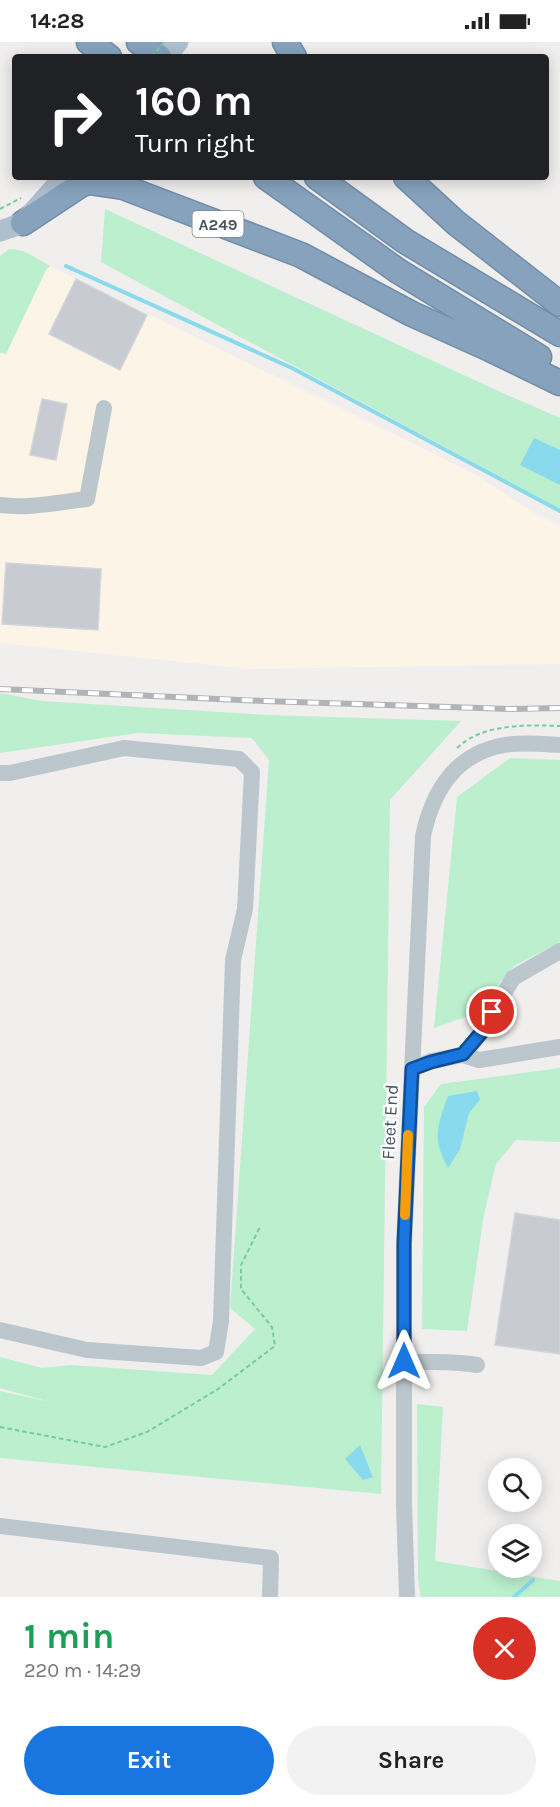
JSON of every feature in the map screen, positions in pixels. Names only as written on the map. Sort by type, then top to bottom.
[{"type":"highway","points":[[89,42],[105,54]]},
{"type":"highway","points":[[139,42],[169,48]]},
{"type":"highway","points":[[270,180],[398,271],[560,368]]},
{"type":"highway","points":[[321,180],[405,241],[560,334]]},
{"type":"highway","points":[[409,180],[456,223],[560,304]]},
{"type":"highway","name":"A249","points":[[23,223],[82,184],[89,182],[123,188],[301,255],[412,314],[560,383]]},
{"type":"main road","points":[[0,236],[23,223],[61,180]]},
{"type":"main road","points":[[0,231],[23,223]]},
{"type":"street","points":[[0,505],[24,507],[41,503],[87,499],[104,408]]},
{"type":"street","name":"Fleet End","points":[[407,1597],[404,1504],[404,1243],[423,836],[436,793],[451,773],[468,760],[486,750],[505,745],[560,745]]},
{"type":"street","points":[[0,773],[124,748],[238,759],[252,772],[245,909],[232,960],[221,1321],[216,1352],[201,1358],[87,1350],[0,1330]]},
{"type":"street","points":[[463,1054],[481,1033],[513,978],[560,951]]},
{"type":"street","points":[[412,1069],[463,1054],[479,1060],[560,1047]]},
{"type":"street","points":[[404,1361],[447,1364],[459,1362],[477,1365]]},
{"type":"street","points":[[0,1526],[271,1558],[271,1589]]},
{"type":"path","points":[[0,1427],[105,1447],[147,1432],[218,1389],[266,1354],[275,1346],[272,1327],[241,1289],[241,1265],[260,1227]]},
{"type":"shaded area","points":[[50,266],[475,474],[536,514],[560,526],[560,664],[250,669],[0,643],[0,353],[6,354]]},
{"type":"green space","points":[[105,209],[560,418],[560,509],[101,262]]},
{"type":"green space","points":[[9,249],[25,252],[50,266],[6,354],[0,353],[0,256]]},
{"type":"green space","points":[[0,693],[42,701],[268,715],[461,721],[390,800],[381,1494],[0,1458],[0,1391],[50,1402],[0,1388],[0,1357],[42,1368],[70,1365],[212,1375],[255,1329],[230,1308],[269,760],[252,738],[138,733],[0,753]],"holes":[[[360,1446],[373,1476],[363,1480]]]},
{"type":"green space","points":[[510,758],[560,760],[560,942],[514,966],[474,1014],[434,1028],[457,797]]},
{"type":"green space","points":[[560,1068],[560,1142],[516,1140],[496,1164],[484,1214],[467,1331],[422,1329],[424,1107],[441,1084]]},
{"type":"green space","points":[[417,1404],[443,1407],[435,1561],[488,1569],[488,1578],[541,1578],[560,1581],[560,1597],[421,1597],[418,1580]]},
{"type":"water","points":[[534,438],[560,450],[560,485],[520,465]]},
{"type":"water","points":[[477,1091],[480,1100],[469,1113],[460,1149],[448,1168],[440,1148],[438,1132],[448,1096]]},
{"type":"water","points":[[360,1445],[373,1477],[363,1480],[345,1459]]},
{"type":"building","points":[[76,279],[147,315],[120,370],[49,334]]},
{"type":"building","points":[[42,399],[67,404],[56,460],[30,455]]},
{"type":"building","points":[[6,563],[101,569],[98,630],[2,624]]},
{"type":"building","points":[[515,1213],[560,1220],[560,1354],[495,1345]]},
{"type":"waterway","points":[[66,266],[292,368],[560,511]]},
{"type":"waterway","points":[[514,1597],[533,1580]]},
{"type":"railway","points":[[0,689],[264,701],[511,709],[560,708]]},
{"type":"slow traffic","points":[[405,1215],[408,1135]]},
{"type":"route","points":[[404,1361],[404,1243],[412,1069],[463,1054],[481,1033],[492,1012]]}]
